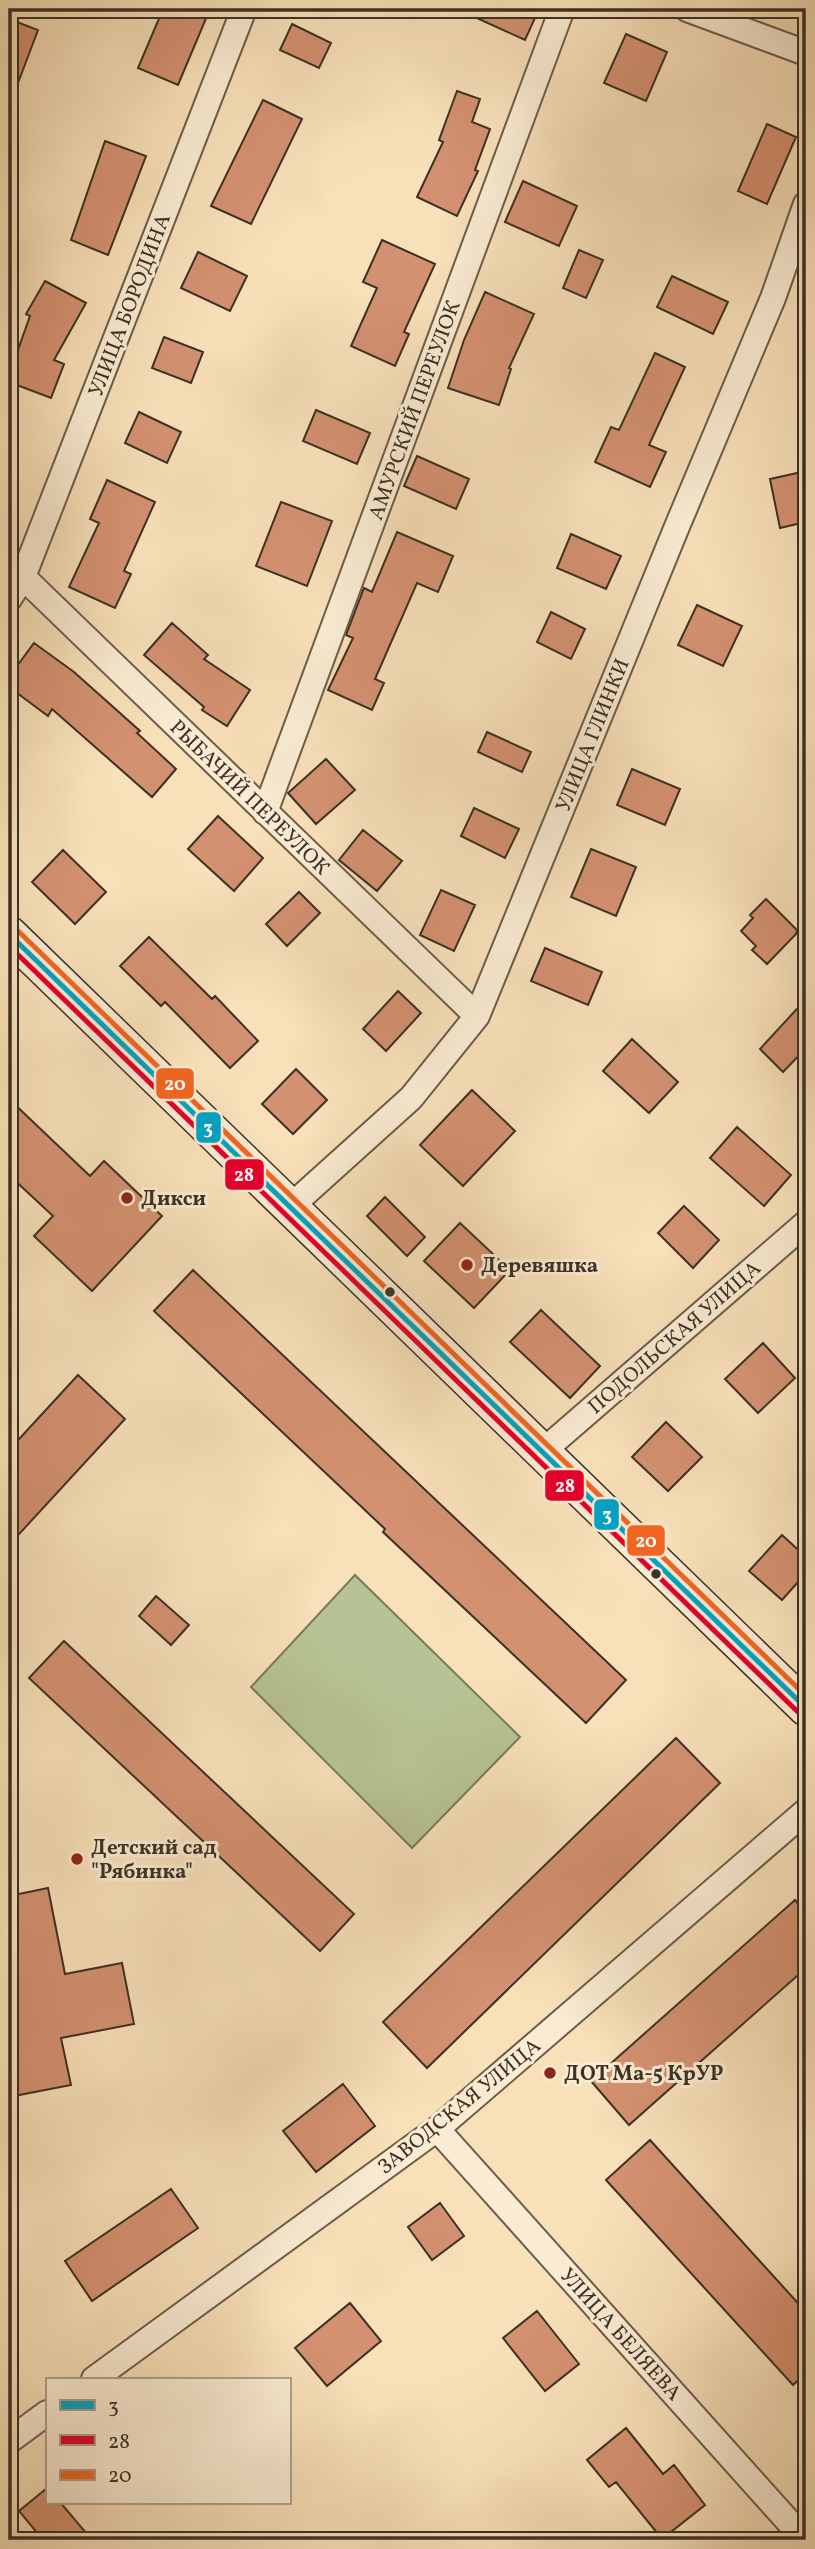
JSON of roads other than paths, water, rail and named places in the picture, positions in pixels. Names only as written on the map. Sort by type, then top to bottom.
[{"type":"street","name":"УЛИЦА БОРОДИНА","points":[[9,599],[23,577],[244,9]]},
{"type":"street","name":"АМУРСКИЙ ПЕРЕУЛОК","points":[[265,812],[562,9]]},
{"type":"street","points":[[687,9],[806,53]]},
{"type":"street","name":"УЛИЦА ГЛИНКИ","points":[[290,1207],[411,1098],[477,1016],[773,298],[806,204]]},
{"type":"street","name":"РЫБАЧИЙ ПЕРЕУЛОК","points":[[23,577],[477,1016]]},
{"type":"street","points":[[9,934],[806,1708]]},
{"type":"street","name":"ПОДОЛЬСКАЯ УЛИЦА","points":[[542,1452],[806,1223]]},
{"type":"street","name":"ЗАВОДСКАЯ УЛИЦА","points":[[95,2378],[438,2129],[806,1811]]},
{"type":"street","name":"УЛИЦА БЕЛЯЕВА","points":[[438,2129],[805,2540]]},
{"type":"street","points":[[9,2441],[46,2414]]},
{"type":"place","name":"Дикси","points":[[127,1198]]},
{"type":"place","name":"Деревяшка","points":[[467,1265]]},
{"type":"place","name":"Детский сад \"Рябинка\"","points":[[77,1859]]},
{"type":"place","name":"ДОТ Ма-5 КрУР","points":[[550,2073]]}]
